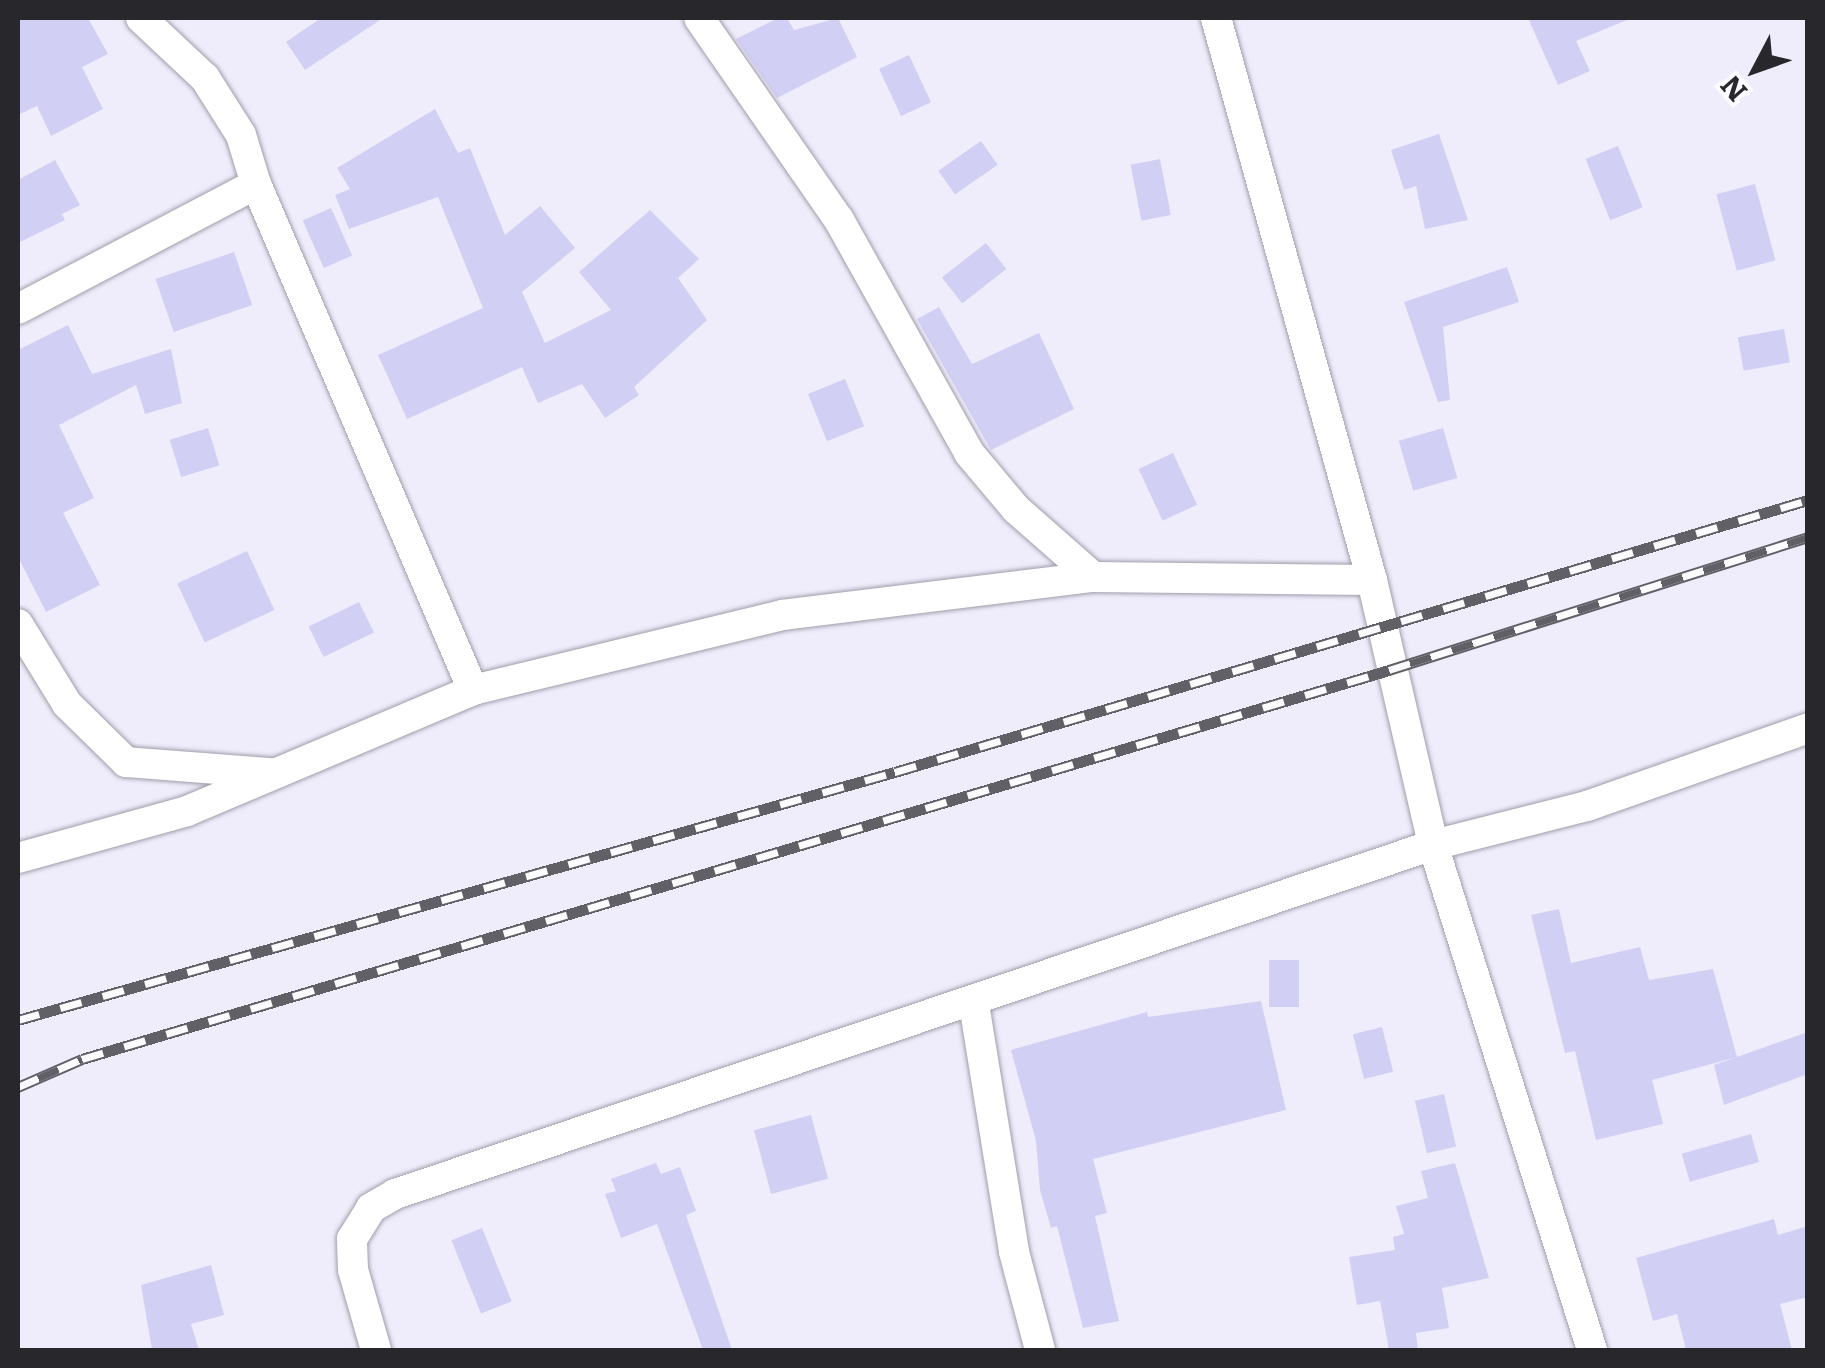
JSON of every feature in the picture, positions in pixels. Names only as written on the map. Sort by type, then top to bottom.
[{"type":"street","points":[[141,18],[222,101],[473,690]]},
{"type":"street","points":[[699,18],[839,220],[968,453],[1016,509],[1092,577]]},
{"type":"street","points":[[1216,18],[1372,580],[1433,845],[1592,1350]]},
{"type":"street","points":[[18,309],[256,184]]},
{"type":"street","points":[[18,858],[187,811],[473,690],[782,615],[1092,577],[1372,580]]},
{"type":"street","points":[[18,624],[67,704],[126,762],[274,773]]},
{"type":"street","points":[[376,1350],[353,1270],[352,1239],[371,1208],[395,1194],[974,1004],[1433,845],[1587,806],[1808,728]]},
{"type":"street","points":[[974,1004],[1014,1252],[1040,1350]]},
{"type":"building","points":[[18,18],[88,18],[108,54],[82,67],[103,109],[51,136],[37,106],[18,115]]},
{"type":"building","points":[[321,18],[383,18],[305,70],[286,42]]},
{"type":"building","points":[[778,18],[787,18],[794,30],[838,18],[857,57],[777,98],[736,39]]},
{"type":"building","points":[[1528,18],[1632,18],[1576,41],[1590,71],[1558,85]]},
{"type":"building","points":[[909,55],[931,102],[901,116],[879,69]]},
{"type":"building","points":[[435,109],[458,153],[470,148],[505,235],[540,206],[575,248],[522,292],[545,343],[611,310],[579,272],[650,210],[699,259],[678,278],[707,320],[634,387],[639,395],[605,418],[582,384],[538,403],[522,367],[407,419],[378,355],[483,308],[438,197],[349,229],[335,195],[350,189],[337,168]]},
{"type":"building","points":[[1439,134],[1468,220],[1425,229],[1416,186],[1404,190],[1391,150]]},
{"type":"building","points":[[981,141],[998,165],[955,195],[938,171]]},
{"type":"building","points":[[1618,146],[1643,207],[1610,220],[1586,159]]},
{"type":"building","points":[[1160,159],[1171,215],[1141,221],[1131,165]]},
{"type":"building","points":[[55,160],[80,205],[62,214],[65,220],[18,243],[18,180]]},
{"type":"building","points":[[1755,184],[1775,260],[1737,271],[1716,194]]},
{"type":"building","points":[[331,208],[352,256],[324,268],[303,221]]},
{"type":"building","points":[[986,243],[1006,269],[962,303],[942,277]]},
{"type":"building","points":[[234,252],[252,305],[174,332],[156,279]]},
{"type":"building","points":[[1507,267],[1519,302],[1443,327],[1450,400],[1438,402],[1404,302]]},
{"type":"building","points":[[939,307],[972,364],[1039,333],[1074,409],[991,450],[917,319]]},
{"type":"building","points":[[68,325],[92,374],[171,349],[182,403],[145,414],[136,385],[59,425],[94,498],[63,513],[100,585],[46,612],[18,557],[18,350]]},
{"type":"building","points":[[1784,329],[1790,362],[1744,371],[1738,337]]},
{"type":"building","points":[[845,379],[864,426],[827,441],[808,394]]},
{"type":"building","points":[[208,428],[219,465],[181,477],[170,440]]},
{"type":"building","points":[[1443,428],[1457,478],[1413,491],[1399,441]]},
{"type":"building","points":[[1173,453],[1197,505],[1163,521],[1139,469]]},
{"type":"building","points":[[247,551],[274,610],[205,642],[177,584]]},
{"type":"building","points":[[359,602],[374,633],[324,657],[309,627]]},
{"type":"building","points":[[1559,909],[1571,963],[1640,947],[1649,980],[1713,969],[1737,1057],[1652,1080],[1663,1124],[1596,1140],[1575,1051],[1565,1053],[1531,915]]},
{"type":"building","points":[[1269,960],[1299,960],[1299,1007],[1269,1007]]},
{"type":"building","points":[[1261,1001],[1286,1110],[1093,1159],[1107,1213],[1095,1216],[1119,1321],[1083,1328],[1057,1226],[1051,1228],[1040,1190],[1036,1141],[1011,1050],[1147,1012],[1148,1017]]},
{"type":"building","points":[[1382,1027],[1393,1072],[1364,1079],[1353,1034]]},
{"type":"building","points":[[1808,1032],[1808,1074],[1724,1105],[1714,1065]]},
{"type":"building","points":[[1444,1094],[1456,1147],[1427,1153],[1415,1101]]},
{"type":"building","points":[[811,1115],[828,1179],[771,1194],[754,1130]]},
{"type":"building","points":[[1751,1134],[1759,1162],[1690,1182],[1682,1154]]},
{"type":"building","points":[[656,1163],[661,1174],[680,1167],[696,1211],[686,1215],[732,1350],[703,1350],[657,1224],[621,1238],[605,1194],[616,1191],[611,1179]]},
{"type":"building","points":[[1455,1163],[1489,1278],[1442,1288],[1449,1328],[1416,1333],[1418,1350],[1389,1350],[1380,1301],[1357,1305],[1349,1257],[1395,1250],[1393,1237],[1404,1234],[1396,1206],[1428,1198],[1421,1171]]},
{"type":"building","points":[[1774,1219],[1778,1235],[1808,1226],[1808,1297],[1780,1304],[1792,1350],[1686,1350],[1677,1314],[1653,1321],[1636,1258]]},
{"type":"building","points":[[482,1228],[512,1301],[481,1314],[451,1240]]},
{"type":"building","points":[[211,1265],[224,1315],[191,1324],[199,1350],[152,1350],[141,1285]]},
{"type":"railway","points":[[18,1020],[895,772],[1808,500]]},
{"type":"railway","points":[[18,1087],[82,1059],[1389,670],[1808,537]]}]
